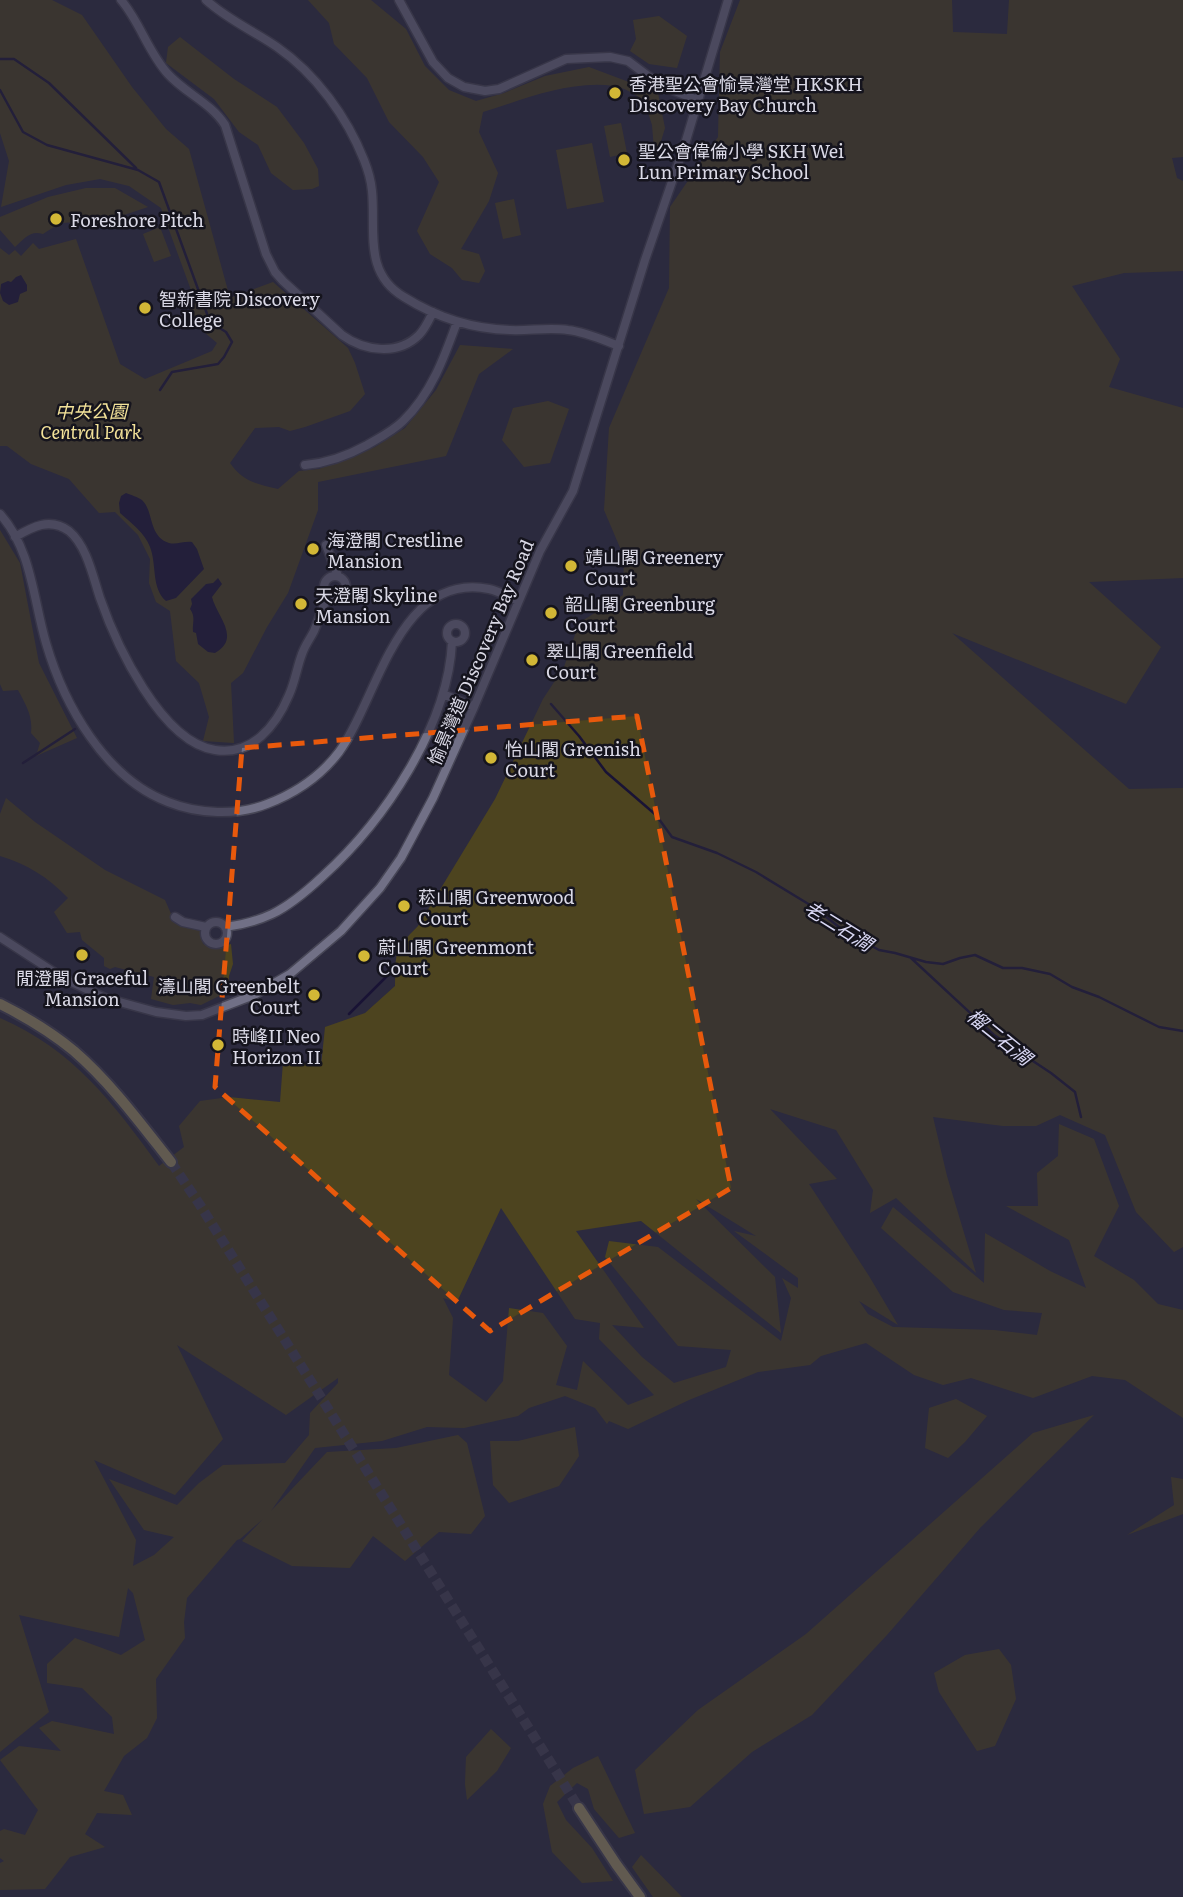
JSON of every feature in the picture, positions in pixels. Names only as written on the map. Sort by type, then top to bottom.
[{"type":"main road","points":[[0,1004],[60,1040],[89,1065],[171,1162]]},
{"type":"main road","points":[[579,1808],[640,1897]]},
{"type":"street","points":[[121,0],[164,69],[217,114],[225,125],[266,254],[283,281],[342,335],[372,348],[394,348],[412,341],[423,330],[433,312]]},
{"type":"street","points":[[206,0],[225,16],[267,40],[290,57],[313,79],[335,107],[359,149],[368,172],[372,191],[373,249],[380,271],[388,284],[400,295],[457,322],[507,330],[568,330],[620,346]]},
{"type":"street","points":[[399,0],[433,62],[448,78],[464,87],[485,91],[499,89],[566,59],[610,57],[628,61],[660,85],[697,100]]},
{"type":"street","name":"愉景灣道 Discovery Bay Road","points":[[0,937],[63,978],[128,1006],[186,1016],[202,1015],[277,983],[341,931],[380,888],[401,858],[450,764],[518,601],[549,533],[573,491],[728,0]]},
{"type":"street","points":[[305,465],[351,454],[403,422],[420,401],[442,364],[457,322]]},
{"type":"street","points":[[0,514],[21,547],[30,571],[55,669],[88,731],[115,765],[140,787],[167,802],[192,808],[243,811],[291,795],[306,785],[327,766],[346,741],[406,626],[417,611],[436,598],[463,588],[487,588],[518,601]]},
{"type":"street","points":[[15,537],[34,526],[46,524],[58,526],[74,536],[86,559],[113,632],[149,698],[186,737],[211,750],[245,748],[255,743],[271,725],[289,694],[302,653],[327,596],[324,583],[328,578],[338,576]]},
{"type":"street","points":[[326,545],[338,576],[346,584],[346,592],[337,598],[327,596]]},
{"type":"street","points":[[225,927],[258,920],[288,905],[352,847],[385,806],[424,740],[443,694],[452,642]]},
{"type":"street","points":[[443,694],[474,707]]},
{"type":"street","points":[[175,917],[183,922],[206,927],[220,922],[225,927],[226,937],[221,943],[214,944],[206,937],[206,927]]},
{"type":"highlighted area","points":[[637,716],[731,1188],[490,1331],[215,1087],[242,748]]},
{"type":"green space","name":"中央公園 Central Park","points":[[0,0],[52,0],[82,15],[132,87],[166,129],[189,149],[230,298],[273,282],[348,348],[365,394],[350,411],[305,427],[290,431],[279,427],[255,428],[230,463],[245,478],[278,489],[299,471],[319,469],[375,447],[405,428],[436,390],[460,345],[513,349],[479,374],[446,456],[318,482],[318,510],[288,593],[243,673],[231,683],[234,743],[203,741],[209,717],[199,683],[176,661],[170,611],[156,602],[149,583],[150,559],[138,535],[115,512],[99,513],[69,479],[31,464],[7,446],[0,446],[0,248],[9,255],[15,250],[21,256],[33,243],[39,249],[76,239],[120,364],[145,379],[212,351],[217,343],[197,326],[190,311],[191,290],[161,208],[129,186],[100,179],[66,185],[1,207],[9,161],[0,133]]},
{"type":"green space","points":[[308,0],[371,0],[406,29],[425,66],[449,90],[476,101],[545,76],[589,67],[658,93],[665,128],[655,161],[652,125],[644,100],[618,87],[597,85],[564,88],[483,112],[479,132],[498,173],[489,201],[461,249],[479,254],[485,271],[479,283],[462,280],[452,268],[430,254],[417,231],[439,182],[423,157],[389,122],[367,78],[334,44],[329,23]]},
{"type":"green space","points":[[740,0],[952,0],[953,32],[1007,34],[1009,0],[1183,0],[1183,157],[1172,158],[1177,178],[1183,181],[1183,271],[1124,273],[1072,286],[1120,359],[1109,387],[1183,408],[1183,578],[1089,582],[1161,647],[1126,704],[952,633],[1129,789],[1183,788],[1183,1247],[1174,1252],[1136,1212],[1105,1135],[1060,1115],[1036,1126],[1003,1126],[933,1117],[947,1176],[976,1273],[896,1198],[870,1213],[873,1190],[836,1130],[770,1109],[837,1179],[809,1184],[898,1325],[859,1301],[868,1314],[893,1327],[994,1330],[1037,1335],[1042,1313],[1004,1310],[953,1292],[881,1228],[893,1207],[984,1283],[985,1233],[1050,1271],[1086,1288],[1069,1240],[1006,1206],[1038,1206],[1037,1173],[1058,1156],[1059,1124],[1094,1139],[1119,1206],[1094,1256],[1134,1280],[1158,1304],[1183,1310],[1183,1418],[1125,1380],[1092,1376],[1033,1398],[971,1378],[943,1385],[914,1375],[866,1343],[821,1356],[810,1365],[758,1372],[628,1429],[609,1421],[607,1424],[595,1408],[565,1396],[529,1408],[518,1416],[464,1428],[427,1427],[382,1441],[315,1448],[271,1511],[327,1452],[396,1448],[458,1435],[467,1443],[485,1516],[471,1534],[439,1532],[405,1561],[373,1536],[350,1568],[292,1566],[242,1541],[263,1519],[237,1540],[187,1598],[185,1638],[156,1679],[157,1718],[147,1738],[124,1756],[104,1791],[123,1795],[132,1815],[97,1813],[85,1834],[105,1847],[70,1857],[45,1889],[0,1890],[0,1863],[4,1861],[0,1858],[0,1831],[4,1829],[25,1835],[38,1810],[0,1760],[19,1746],[61,1751],[39,1728],[52,1721],[114,1734],[112,1717],[82,1688],[47,1683],[47,1664],[75,1638],[121,1655],[145,1640],[133,1593],[128,1588],[119,1637],[19,1615],[49,1712],[0,1752],[0,1018],[26,1031],[71,1062],[108,1100],[159,1166],[184,1147],[179,1126],[200,1101],[229,1097],[280,1102],[283,1062],[321,1066],[325,1027],[365,1013],[395,986],[396,959],[400,947],[418,926],[495,799],[543,699],[564,667],[579,623],[623,595],[624,557],[604,510],[609,428],[669,288],[670,207],[718,137],[720,52]],"holes":[[[696,1199],[756,1236],[734,1231],[798,1278],[798,1288],[782,1278],[791,1298],[781,1341],[658,1247],[609,1241],[605,1257],[678,1346],[731,1350],[726,1367],[674,1383],[642,1357],[612,1325],[644,1328],[576,1231],[641,1221],[781,1333],[775,1277]],[[501,1208],[575,1319],[600,1323],[599,1339],[654,1395],[628,1405],[583,1361],[577,1390],[556,1385],[567,1346],[543,1313],[509,1308],[503,1381],[486,1402],[449,1375],[453,1318],[443,1298],[457,1302]],[[177,1345],[286,1415],[338,1378],[338,1383],[310,1413],[309,1435],[285,1463],[223,1465],[199,1483],[177,1505],[109,1479],[144,1530],[174,1537],[154,1555],[133,1566],[136,1540],[94,1460],[175,1495],[223,1439]]]},
{"type":"green space","points":[[659,16],[687,36],[677,68],[649,64],[630,51],[636,39],[633,20]]},
{"type":"green space","points":[[180,37],[234,79],[277,107],[304,143],[318,169],[319,186],[293,190],[271,173],[258,145],[239,132],[214,99],[166,63],[168,47]]},
{"type":"green space","points":[[621,123],[627,153],[610,157],[604,126]]},
{"type":"green space","points":[[592,143],[604,202],[567,209],[556,150]]},
{"type":"green space","name":"Foreshore Pitch","points":[[86,188],[115,188],[148,207],[124,215],[124,220],[112,219],[88,228],[74,223],[60,224],[43,234],[31,234],[15,247],[0,230],[0,217],[48,197]]},
{"type":"green space","points":[[514,199],[521,235],[503,239],[495,203]]},
{"type":"green space","points":[[160,227],[171,256],[154,262],[143,234]]},
{"type":"green space","points":[[548,401],[569,409],[550,463],[524,467],[502,440],[513,408]]},
{"type":"green space","points":[[0,530],[20,563],[39,663],[77,738],[36,756],[40,743],[31,733],[30,716],[24,701],[18,690],[3,691],[0,684]]},
{"type":"green space","points":[[6,798],[35,822],[105,870],[165,900],[175,923],[201,931],[203,944],[219,948],[231,944],[233,964],[228,987],[219,996],[201,1005],[173,1005],[151,999],[154,977],[104,966],[104,958],[82,940],[80,932],[67,933],[54,912],[68,898],[37,872],[0,856],[0,814]]},
{"type":"green space","points":[[956,1399],[987,1416],[948,1458],[925,1448],[929,1408]]},
{"type":"green space","points":[[1094,1415],[980,1528],[887,1635],[812,1715],[752,1752],[690,1807],[644,1814],[635,1770],[698,1710],[806,1634],[1033,1433]]},
{"type":"green space","points":[[575,1427],[579,1456],[559,1486],[509,1503],[493,1485],[490,1441],[518,1441]]},
{"type":"green space","points":[[1171,1477],[1183,1479],[1183,1514],[1127,1535],[1174,1505]]},
{"type":"green space","points":[[999,1649],[1011,1665],[1016,1699],[995,1746],[977,1751],[939,1692],[934,1673],[965,1655]]},
{"type":"green space","points":[[491,1729],[511,1748],[497,1771],[467,1800],[466,1757]]},
{"type":"green space","points":[[598,1756],[635,1833],[619,1838],[594,1809],[588,1789],[577,1783],[557,1802],[566,1820],[592,1848],[613,1881],[582,1883],[552,1852],[543,1804],[550,1786],[573,1768]]},
{"type":"green space","points":[[641,1855],[682,1897],[653,1897],[632,1867]]},
{"type":"shaded area","points":[[21,275],[27,285],[27,291],[20,294],[18,302],[9,305],[3,301],[1,284],[11,282]]},
{"type":"shaded area","points":[[126,493],[146,505],[154,529],[162,540],[169,543],[192,542],[197,549],[204,569],[176,598],[166,601],[161,596],[148,542],[120,513],[121,496]]},
{"type":"shaded area","points":[[218,578],[222,584],[212,597],[227,633],[223,647],[215,653],[208,652],[198,644],[196,633],[193,632],[190,609],[191,599],[206,584],[213,583]]},
{"type":"waterway","points":[[0,59],[14,59],[49,83],[136,168]]},
{"type":"waterway","points":[[0,90],[23,132],[47,145],[138,170],[159,182],[210,322],[226,332],[232,342],[218,364],[172,372],[160,390]]},
{"type":"waterway","name":"老二石澗","points":[[551,704],[606,772],[656,815],[672,837],[717,853],[756,872],[815,908],[844,931],[879,950],[943,964],[975,955],[1003,968],[1022,968],[1050,974],[1159,1027],[1183,1031]]},
{"type":"waterway","points":[[23,763],[75,729]]},
{"type":"waterway","name":"榴二石澗","points":[[911,958],[994,1035],[1075,1092],[1081,1117]]},
{"type":"waterway","points":[[349,1014],[391,972]]},
{"type":"tunnel","points":[[171,1162],[579,1808]]},
{"type":"place","name":"香港聖公會愉景灣堂 HKSKH Discovery Bay Church","points":[[615,93]]},
{"type":"place","name":"聖公會偉倫小學 SKH Wei Lun Primary School","points":[[624,160]]},
{"type":"place","name":"Foreshore Pitch","points":[[56,219]]},
{"type":"place","name":"智新書院 Discovery College","points":[[145,308]]},
{"type":"place","name":"海澄閣 Crestline Mansion","points":[[313,549]]},
{"type":"place","name":"靖山閣 Greenery Court","points":[[571,566]]},
{"type":"place","name":"天澄閣 Skyline Mansion","points":[[301,604]]},
{"type":"place","name":"韶山閣 Greenburg Court","points":[[551,613]]},
{"type":"place","name":"翠山閣 Greenfield Court","points":[[532,660]]},
{"type":"place","name":"怡山閣 Greenish Court","points":[[491,758]]},
{"type":"place","name":"菘山閣 Greenwood Court","points":[[404,906]]},
{"type":"place","name":"閒澄閣 Graceful Mansion","points":[[82,955]]},
{"type":"place","name":"蔚山閣 Greenmont Court","points":[[364,956]]},
{"type":"place","name":"濤山閣 Greenbelt Court","points":[[314,995]]},
{"type":"place","name":"時峰II Neo Horizon II","points":[[218,1045]]}]
